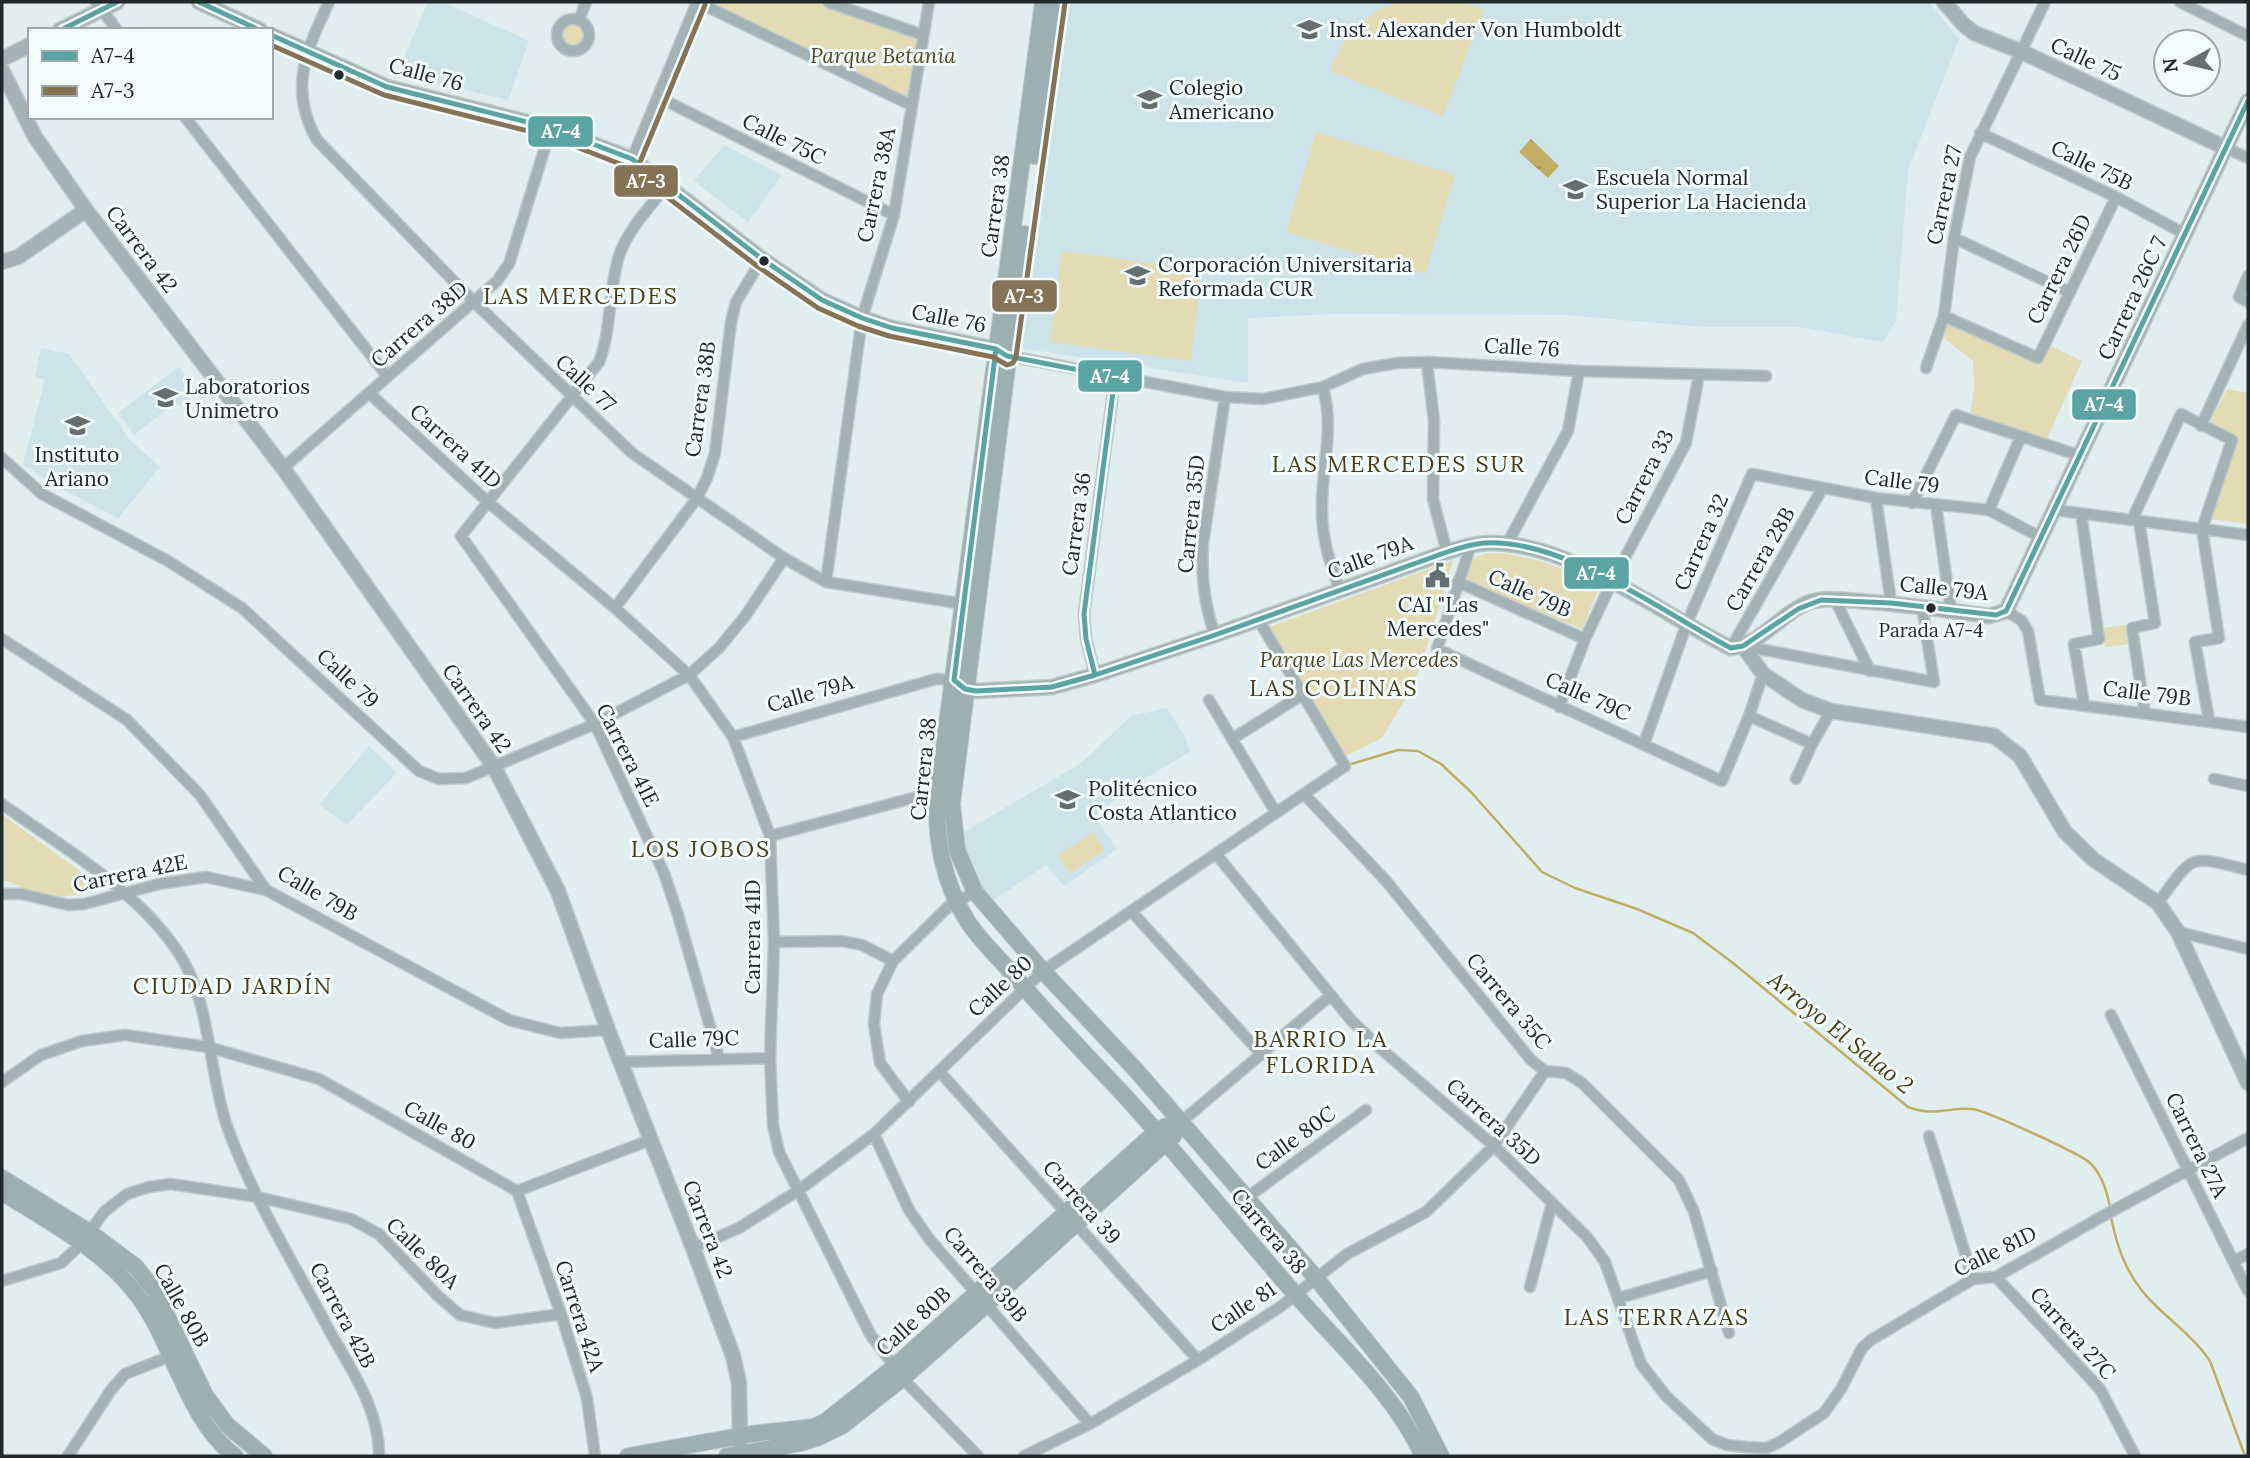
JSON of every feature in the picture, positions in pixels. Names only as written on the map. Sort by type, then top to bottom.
[{"type":"main road","name":"Carrera 38","points":[[1043,2],[960,684],[946,789],[937,830],[941,856],[957,901],[969,923],[1162,1137],[1295,1295],[1392,1402],[1412,1432],[1423,1456]]},
{"type":"main road","name":"Carrera 38","points":[[960,684],[964,604],[1056,2]]},
{"type":"main road","name":"Carrera 38","points":[[946,789],[957,850],[975,892],[1248,1197],[1316,1278],[1411,1397],[1441,1456]]},
{"type":"main road","name":"Calle 80B","points":[[736,1455],[801,1443],[842,1426],[1070,1217],[1162,1137],[1172,1137],[1181,1122]]},
{"type":"main road","name":"Calle 80B","points":[[2,1178],[85,1238],[121,1274],[227,1425],[264,1456]]},
{"type":"main road","name":"Calle 80B","points":[[2,1192],[85,1238]]},
{"type":"main road","name":"Calle 80B","points":[[178,1353],[193,1403],[224,1448],[234,1456]]},
{"type":"main road","name":"Calle 80B","points":[[628,1456],[740,1436],[814,1427],[898,1372]]},
{"type":"street","points":[[64,28],[99,6],[117,2]]},
{"type":"street","points":[[199,2],[256,28]]},
{"type":"street","points":[[306,52],[328,2]]},
{"type":"street","points":[[579,20],[586,2]]},
{"type":"street","points":[[632,159],[697,2],[911,105]]},
{"type":"street","points":[[828,2],[923,35]]},
{"type":"street","name":"Carrera 38A","points":[[826,582],[862,318],[894,215],[929,2]]},
{"type":"street","name":"Calle 75","points":[[1944,2],[1974,33],[2020,51],[2248,158]]},
{"type":"street","name":"Carrera 27","points":[[1926,368],[1944,316],[1954,238],[1970,157],[2045,2]]},
{"type":"street","points":[[2183,2],[2248,36]]},
{"type":"street","points":[[99,6],[116,28]]},
{"type":"street","name":"Calle 76","points":[[273,36],[387,87],[551,128],[632,159],[762,259],[822,300],[862,318],[913,334],[1115,377],[1225,397],[1263,399],[1323,387],[1363,369],[1397,363],[1766,376]]},
{"type":"street","points":[[2,59],[28,46]]},
{"type":"street","name":"Calle 77","points":[[306,52],[301,95],[309,126],[317,140],[474,302],[632,453],[784,558],[826,582],[964,604]]},
{"type":"street","name":"Carrera 42","points":[[2,70],[35,137],[86,209],[283,468],[494,767],[558,891],[620,1062],[694,1248],[733,1356],[739,1383],[740,1436],[736,1455]]},
{"type":"street","name":"Calle 75C","points":[[658,97],[894,215]]},
{"type":"street","name":"Carrera 26C 7","points":[[2006,611],[2248,101]]},
{"type":"street","points":[[188,119],[387,376]]},
{"type":"street","name":"Carrera 38D","points":[[283,468],[497,281],[509,264],[551,128]]},
{"type":"street","name":"Calle 75B","points":[[1980,133],[2116,197],[2185,234]]},
{"type":"street","points":[[489,503],[599,362],[606,344],[619,257],[631,230],[667,185]]},
{"type":"street","name":"Carrera 26D","points":[[1944,316],[2038,358],[2116,197]]},
{"type":"street","points":[[2,262],[18,257],[86,209]]},
{"type":"street","points":[[1954,238],[2069,292]]},
{"type":"street","name":"Carrera 38B","points":[[615,608],[697,498],[715,453],[731,322],[736,302],[762,259]]},
{"type":"street","points":[[2244,300],[2248,276]]},
{"type":"street","points":[[2201,426],[2248,325]]},
{"type":"street","points":[[1427,362],[1434,421],[1433,499],[1447,552]]},
{"type":"street","points":[[1507,544],[1568,431],[1579,371]]},
{"type":"street","name":"Carrera 33","points":[[1559,707],[1585,639],[1612,582],[1686,443],[1699,375]]},
{"type":"street","name":"Carrera 36","points":[[1095,674],[1086,639],[1084,614],[1115,377]]},
{"type":"street","points":[[1323,387],[1330,428],[1321,509],[1328,557],[1340,590]]},
{"type":"street","name":"Carrera 41D","points":[[369,393],[489,503],[615,608],[689,675],[733,737],[770,835],[774,942],[770,1058],[773,1125],[779,1152],[870,1334],[898,1372],[978,1456]]},
{"type":"street","name":"Carrera 35D","points":[[1214,635],[1206,606],[1202,567],[1203,543],[1225,397]]},
{"type":"street","points":[[2146,713],[2132,628],[2155,623],[2135,521],[2181,414],[2232,440],[2202,529],[2220,638],[2195,642],[2209,720]]},
{"type":"street","points":[[1912,503],[1956,415],[2081,456]]},
{"type":"street","points":[[1989,510],[2021,436]]},
{"type":"street","name":"Calle 79","points":[[2,458],[42,494],[168,561],[242,608],[419,771],[439,779],[466,778],[494,767],[595,724],[689,675]]},
{"type":"street","name":"Calle 79","points":[[1752,474],[1876,498],[1989,510],[2042,538]]},
{"type":"street","name":"Carrera 32","points":[[1644,744],[1686,623],[1752,474]]},
{"type":"street","name":"Carrera 28B","points":[[1737,647],[1822,489]]},
{"type":"street","points":[[1876,498],[1891,603]]},
{"type":"street","name":"Carrera 41E","points":[[489,503],[461,536],[595,724],[664,873],[719,1058]]},
{"type":"street","points":[[1936,505],[1951,611]]},
{"type":"street","points":[[2055,510],[2248,535]]},
{"type":"street","points":[[2081,513],[2099,639],[2074,644],[2084,705]]},
{"type":"street","name":"Calle 79A","points":[[733,737],[936,678],[995,690],[1052,687],[1214,635],[1471,545],[1507,544],[1566,560],[1737,647],[1809,603],[1835,600],[1891,603],[1989,616],[2006,611]]},
{"type":"street","points":[[1458,582],[1471,545]]},
{"type":"street","points":[[689,675],[719,648],[746,615],[784,558]]},
{"type":"street","name":"Calle 79B","points":[[1458,582],[1585,639]]},
{"type":"street","name":"Calle 79C","points":[[1458,582],[1437,649],[1559,707],[1722,781],[1749,716]]},
{"type":"street","points":[[1835,600],[1870,671]]},
{"type":"street","points":[[1737,647],[1934,682],[1922,607]]},
{"type":"street","name":"Calle 79B","points":[[2006,611],[2022,621],[2028,631],[2040,700],[2248,727]]},
{"type":"street","points":[[1233,739],[1302,695],[1258,620]]},
{"type":"street","name":"Calle 79B","points":[[2,639],[127,720],[200,794],[266,890],[509,1020],[561,1033],[608,1030]]},
{"type":"street","points":[[1737,647],[1763,674],[1802,699],[1831,711],[1994,736],[2020,755],[2066,832],[2094,860],[2158,903],[2178,932],[2248,1083]]},
{"type":"street","points":[[1763,674],[1749,716],[1812,744]]},
{"type":"street","name":"Calle 80","points":[[694,1248],[739,1228],[799,1190],[874,1134],[1043,971],[1345,766],[1302,695]]},
{"type":"street","points":[[1209,700],[1276,813]]},
{"type":"street","points":[[1797,779],[1812,744],[1831,711]]},
{"type":"street","points":[[2214,779],[2248,786]]},
{"type":"street","points":[[770,835],[946,789]]},
{"type":"street","name":"Carrera 35C","points":[[1304,794],[1387,882],[1531,1060],[1545,1071],[1566,1073],[1582,1083],[1679,1180],[1694,1212],[1729,1333]]},
{"type":"street","points":[[2,804],[126,893],[174,946],[190,969],[203,1010],[208,1047],[227,1126],[258,1197]]},
{"type":"street","name":"Carrera 35D","points":[[1216,854],[1351,1020],[1494,1146],[1587,1237],[1605,1262],[1641,1364],[1666,1396],[1712,1439]]},
{"type":"street","points":[[2158,903],[2185,866],[2196,860],[2208,860],[2248,870]]},
{"type":"street","name":"Carrera 42E","points":[[2,894],[22,894],[68,905],[84,904],[182,879],[206,877],[266,890]]},
{"type":"street","points":[[909,1102],[880,1063],[874,1024],[877,994],[893,961],[949,906],[975,892]]},
{"type":"street","points":[[1131,911],[1262,1055]]},
{"type":"street","points":[[2178,932],[2248,949]]},
{"type":"street","points":[[774,942],[842,941],[862,944],[893,961]]},
{"type":"street","name":"Calle 80B","points":[[1181,1122],[1331,995]]},
{"type":"street","name":"Carrera 27A","points":[[2111,1015],[2248,1291]]},
{"type":"street","name":"Calle 80","points":[[2,1082],[41,1055],[82,1041],[125,1035],[208,1047],[319,1079],[517,1191]]},
{"type":"street","name":"Calle 79C","points":[[620,1062],[770,1058]]},
{"type":"street","name":"Carrera 39","points":[[939,1071],[1198,1360]]},
{"type":"street","name":"Calle 81","points":[[1024,1456],[1090,1424],[1198,1360],[1280,1307],[1347,1254],[1426,1212],[1494,1146],[1545,1071]]},
{"type":"street","name":"Calle 80C","points":[[1248,1197],[1366,1110]]},
{"type":"street","name":"Carrera 39B","points":[[874,1134],[909,1210],[930,1240],[1090,1424]]},
{"type":"street","points":[[1929,1136],[1973,1279]]},
{"type":"street","name":"Calle 81D","points":[[1712,1439],[1727,1445],[1746,1447],[1766,1448],[1778,1443],[1824,1413],[1841,1389],[1862,1348],[1871,1340],[1973,1279],[1996,1277],[2248,1138]]},
{"type":"street","points":[[517,1191],[650,1140]]},
{"type":"street","name":"Calle 80A","points":[[2,1281],[61,1263],[85,1238],[104,1212],[127,1194],[172,1184],[258,1197],[351,1219],[379,1234],[437,1295],[460,1315],[495,1323],[561,1314]]},
{"type":"street","name":"Carrera 42A","points":[[517,1191],[561,1314],[587,1398],[595,1456]]},
{"type":"street","name":"Carrera 42B","points":[[258,1197],[370,1405],[379,1456]]},
{"type":"street","points":[[1530,1287],[1552,1203]]},
{"type":"street","points":[[2234,1261],[2248,1254]]},
{"type":"street","points":[[1619,1298],[1712,1271]]},
{"type":"street","name":"Carrera 27C","points":[[1996,1277],[2094,1381],[2135,1456]]},
{"type":"street","points":[[68,1456],[111,1390],[125,1374],[178,1353]]},
{"type":"shaded area","points":[[428,2],[443,2],[529,41],[508,100],[397,74]]},
{"type":"shaded area","name":"Escuela Normal Superior La Hacienda","points":[[1069,2],[1929,2],[1959,39],[1908,171],[1896,321],[1883,342],[1799,327],[1705,327],[1565,315],[1330,314],[1248,318],[1248,383],[1020,348],[1034,234]]},
{"type":"shaded area","points":[[724,145],[782,175],[748,222],[694,181]]},
{"type":"shaded area","name":"Instituto Ariano","points":[[41,348],[69,354],[130,440],[160,467],[118,518],[54,485],[23,464],[45,380],[35,377]]},
{"type":"shaded area","name":"Laboratorios Unimetro","points":[[179,367],[198,392],[179,406],[176,403],[134,435],[118,413]]},
{"type":"shaded area","name":"Politécnico Costa Atlantico","points":[[1167,708],[1186,739],[1190,752],[1134,785],[1098,814],[1097,820],[1117,849],[1064,886],[1046,865],[992,901],[976,882],[963,843],[964,832],[1080,764],[1131,716]]},
{"type":"shaded area","points":[[369,746],[397,773],[347,825],[319,805]]},
{"type":"green space","name":"Parque Betania","points":[[697,2],[826,2],[923,35],[911,105]]},
{"type":"green space","points":[[1400,2],[1463,2],[1484,10],[1443,116],[1330,71],[1356,27],[1375,12]]},
{"type":"green space","points":[[572,24],[581,28],[585,37],[581,46],[572,50],[563,46],[559,37],[563,28]]},
{"type":"green space","points":[[1316,132],[1455,175],[1425,274],[1286,232]]},
{"type":"green space","points":[[1062,251],[1202,270],[1191,361],[1050,342]]},
{"type":"green space","points":[[1947,322],[2039,365],[2049,345],[2082,361],[2046,441],[1970,416],[1974,388],[1973,361],[1944,338]]},
{"type":"green space","points":[[2227,389],[2248,393],[2248,524],[2209,519],[2236,439],[2209,424]]},
{"type":"green space","points":[[1495,553],[1549,564],[1599,588],[1582,629],[1464,580],[1468,567],[1477,556]]},
{"type":"green space","name":"Parque Las Mercedes","points":[[1453,560],[1413,686],[1382,738],[1345,756],[1269,627]]},
{"type":"green space","points":[[2126,625],[2128,644],[2105,647],[2102,628]]},
{"type":"green space","points":[[2,814],[96,883],[93,892],[60,897],[2,881]]},
{"type":"green space","points":[[1093,832],[1105,850],[1070,873],[1058,855]]},
{"type":"water","points":[[1531,139],[1559,166],[1548,178],[1519,152]]},
{"type":"waterway","name":"Arroyo El Salao 2","points":[[1348,765],[1398,750],[1418,751],[1441,764],[1471,792],[1542,872],[1575,888],[1637,909],[1693,933],[1908,1107],[1934,1112],[1963,1109],[1980,1111],[2083,1158],[2094,1167],[2101,1178],[2110,1207]]},
{"type":"waterway","name":"Arroyo El Salao 2","points":[[2111,1217],[2117,1243],[2132,1277],[2210,1361],[2245,1456]]},
{"type":"transit line","name":"A7-4","points":[[65,28],[117,2]]},
{"type":"transit line","name":"A7-4","points":[[199,2],[255,28]]},
{"type":"transit line","name":"A7-3","points":[[273,46],[384,95],[548,136],[628,167],[757,266],[818,308],[889,336],[993,357],[1007,365],[1013,363],[1016,357],[1065,3]]},
{"type":"transit line","name":"A7-3","points":[[640,162],[705,5]]},
{"type":"transit line","name":"A7-4","points":[[273,36],[387,87],[551,128],[632,159],[762,259],[822,300],[862,318],[892,328],[996,349],[1007,356],[1115,377],[1084,614],[1086,639],[1095,675]]},
{"type":"transit line","name":"A7-4","points":[[996,349],[954,680],[965,689],[976,691],[1052,687],[1095,675],[1447,552],[1484,543],[1515,545],[1547,552],[1579,565],[1612,580],[1731,648],[1743,646],[1798,609],[1821,600],[1891,603],[1996,615],[2006,611],[2248,101]]},
{"type":"place","name":"Inst. Alexander Von Humboldt","points":[[1309,29]]},
{"type":"place","name":"Colegio Americano","points":[[1149,99]]},
{"type":"place","name":"Escuela Normal Superior La Hacienda","points":[[1576,189]]},
{"type":"place","name":"Corporación Universitaria Reformada CUR","points":[[1138,276]]},
{"type":"place","name":"Laboratorios Unimetro","points":[[165,398]]},
{"type":"place","name":"Instituto Ariano","points":[[77,425]]},
{"type":"place","name":"CAI \"Las Mercedes\"","points":[[1438,575]]},
{"type":"place","name":"Parada A7-4","points":[[1931,608]]},
{"type":"place","name":"Politécnico Costa Atlantico","points":[[1068,800]]},
{"type":"district","name":"LAS MERCEDES","points":[[581,295]]},
{"type":"district","name":"LAS MERCEDES SUR","points":[[1399,463]]},
{"type":"district","name":"LAS COLINAS","points":[[1334,687]]},
{"type":"district","name":"LOS JOBOS","points":[[701,848]]},
{"type":"district","name":"CIUDAD JARDÍN","points":[[233,985]]},
{"type":"district","name":"BARRIO LA FLORIDA","points":[[1321,1051]]},
{"type":"district","name":"LAS TERRAZAS","points":[[1657,1316]]}]
